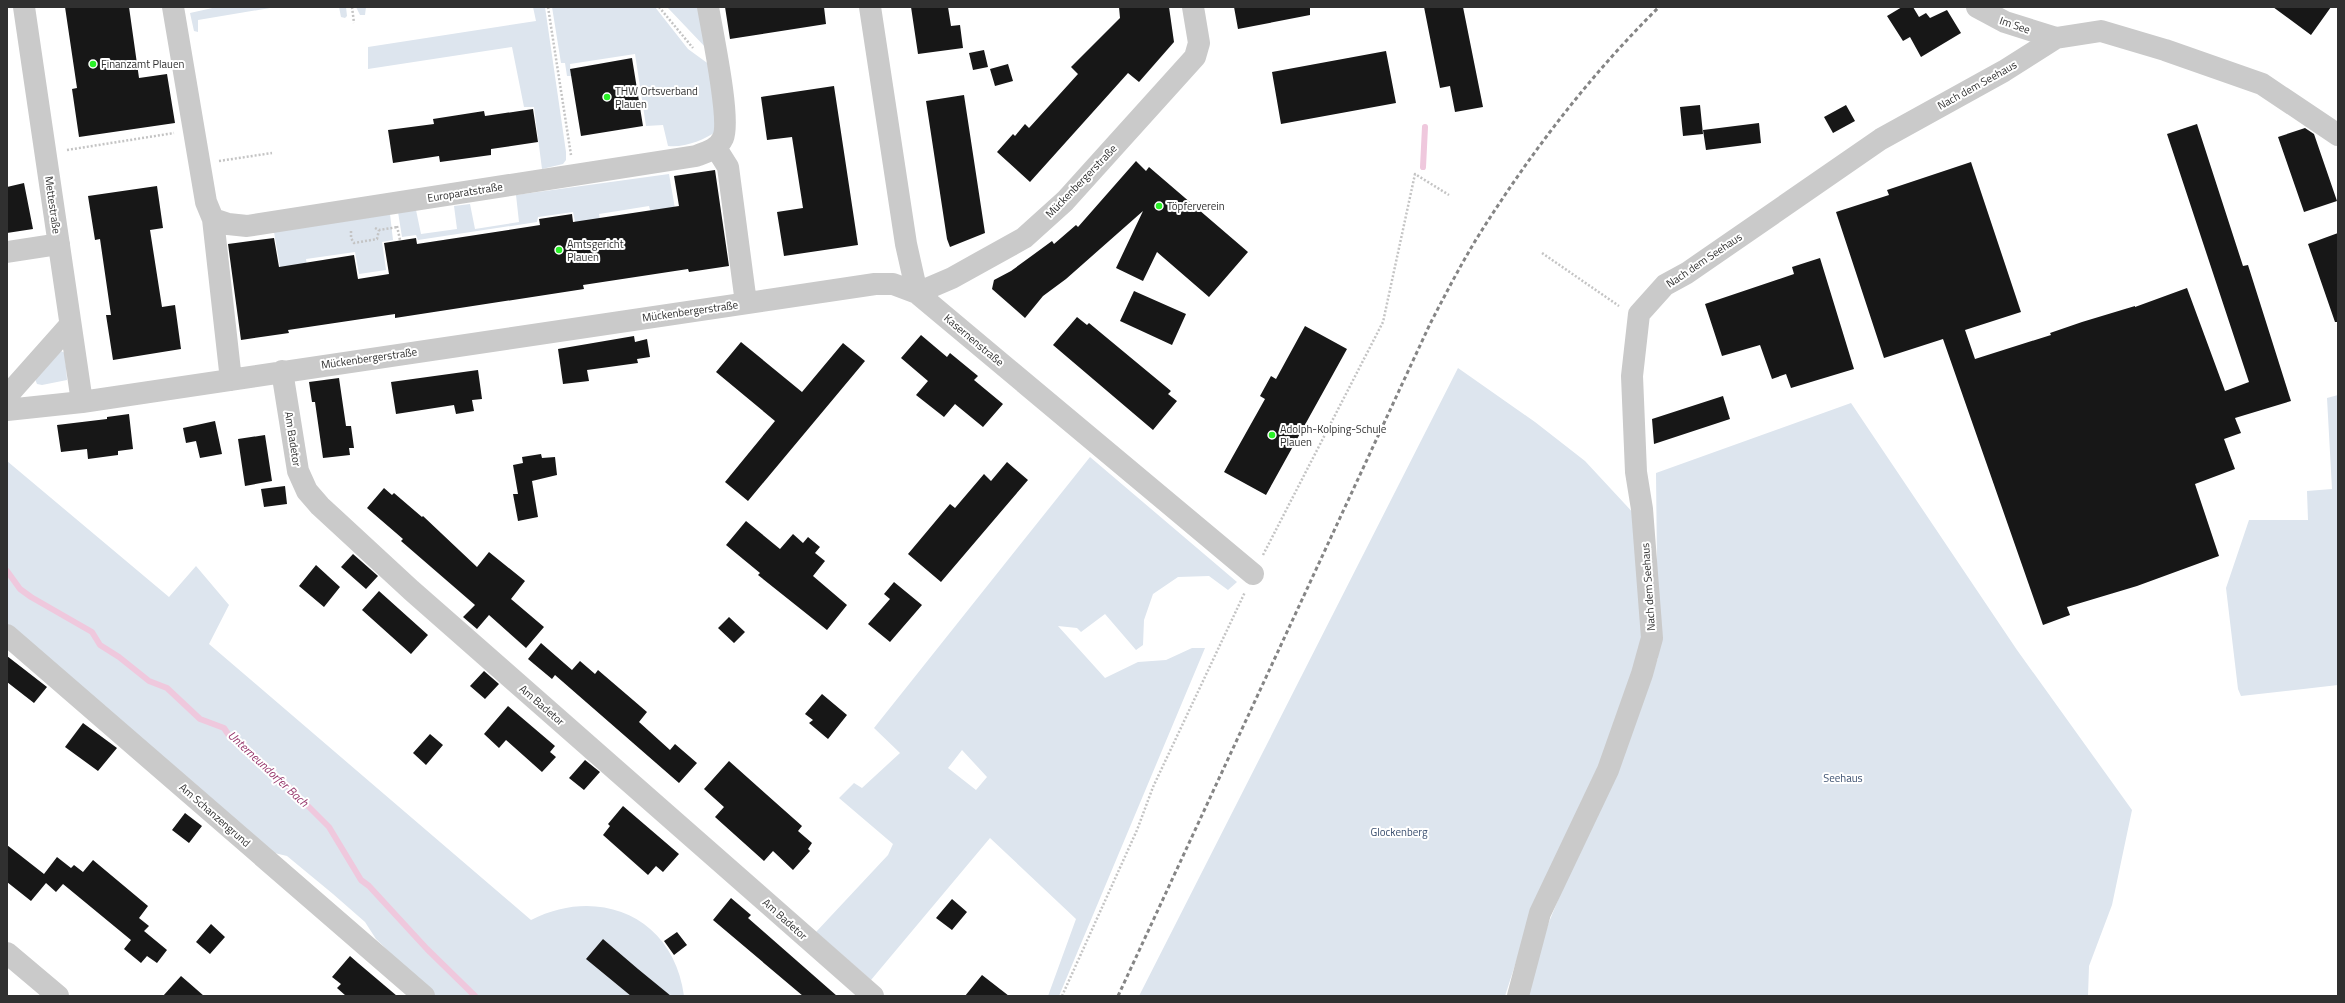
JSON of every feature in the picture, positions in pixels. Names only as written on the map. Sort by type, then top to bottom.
[{"type":"street","name":"Mettestraße","points":[[24,7],[82,402]]},
{"type":"street","points":[[173,7],[206,202],[213,218],[231,380]]},
{"type":"street","points":[[708,7],[726,119],[724,137],[716,148],[728,167],[746,303]]},
{"type":"street","points":[[870,7],[906,244],[917,293]]},
{"type":"street","name":"Mückenbergerstraße","points":[[7,410],[82,402],[282,371],[875,284],[893,284],[917,293],[952,278],[1024,238],[1065,201],[1195,57],[1199,44],[1193,7]]},
{"type":"street","name":"Im See","points":[[1976,7],[2005,22],[2056,38]]},
{"type":"street","name":"Nach dem Seehaus","points":[[1518,996],[1540,913],[1608,770],[1642,674],[1652,638],[1642,509],[1636,472],[1632,384],[1638,314],[1665,285],[1687,272],[1881,139],[2004,71],[2056,38],[2101,31],[2165,50],[2262,84],[2338,135]]},
{"type":"street","name":"Europaratstraße","points":[[213,218],[228,224],[247,226],[696,156],[716,148]]},
{"type":"street","points":[[7,252],[59,244]]},
{"type":"street","name":"Kasernenstraße","points":[[917,293],[1253,574]]},
{"type":"street","points":[[7,396],[70,325]]},
{"type":"street","name":"Am Badetor","points":[[282,371],[298,471],[307,491],[320,506],[411,590],[873,996]]},
{"type":"street","name":"Am Schanzengrund","points":[[7,635],[424,996]]},
{"type":"street","points":[[7,953],[44,991]]},
{"type":"path","points":[[352,7],[354,23]]},
{"type":"path","points":[[548,7],[574,175]]},
{"type":"path","points":[[659,7],[688,44],[717,66]]},
{"type":"path","points":[[64,151],[177,133]]},
{"type":"path","points":[[216,162],[272,153]]},
{"type":"path","points":[[1062,996],[1137,830],[1153,787],[1253,574],[1383,322],[1415,174],[1450,195]]},
{"type":"path","points":[[370,227],[379,230],[398,227]]},
{"type":"path","points":[[354,229],[350,232],[354,243],[377,239],[379,230]]},
{"type":"path","points":[[1542,253],[1619,306],[1638,314]]},
{"type":"green space","points":[[217,7],[276,7],[198,20],[198,32],[194,31],[190,13]]},
{"type":"green space","points":[[339,7],[346,7],[347,16],[345,18],[341,17]]},
{"type":"green space","points":[[356,7],[366,7],[365,15],[360,15]]},
{"type":"green space","points":[[533,7],[545,7],[566,152],[566,160],[563,164],[542,169],[534,107],[524,107],[512,47],[368,69],[368,47],[536,21]]},
{"type":"green space","points":[[552,7],[655,7],[688,49],[710,65],[717,131],[694,143],[681,146],[668,146],[663,125],[646,126],[635,54],[570,64],[571,76],[567,76],[565,63],[561,63]]},
{"type":"green space","points":[[667,7],[701,7],[708,50]]},
{"type":"green space","points":[[669,174],[678,226],[655,229],[649,206],[599,214],[603,237],[579,241],[573,212],[538,217],[537,222],[418,240],[416,235],[402,237],[398,212],[416,210],[421,234],[457,229],[454,206],[470,204],[475,229],[519,222],[516,195]]},
{"type":"green space","points":[[390,214],[393,240],[382,242],[386,270],[359,274],[355,252],[306,259],[309,280],[283,284],[274,232]]},
{"type":"green space","points":[[59,350],[65,353],[67,380],[42,385],[37,384],[35,379]]},
{"type":"green space","name":"Glockenberg","points":[[1458,368],[1535,422],[1585,461],[1637,517],[1644,637],[1605,760],[1525,934],[1505,996],[1139,996]]},
{"type":"green space","points":[[2338,395],[2338,685],[2241,696],[2238,689],[2226,588],[2249,520],[2308,520],[2307,491],[2332,489],[2327,398]]},
{"type":"green space","name":"Seehaus","points":[[1851,403],[2017,650],[2132,810],[2112,905],[2089,966],[2088,996],[1523,996],[1549,922],[1658,658],[1656,473]]},
{"type":"green space","points":[[1090,457],[1237,582],[1228,590],[1209,576],[1178,577],[1153,594],[1144,620],[1143,645],[1136,650],[1105,614],[1081,632],[1077,628],[1058,626],[1105,678],[1138,662],[1166,660],[1192,648],[1205,648],[1059,996],[1048,996],[1076,919],[990,838],[871,980],[816,932],[888,855],[893,844],[839,798],[854,783],[862,788],[900,753],[874,728]],"holes":[[[962,750],[987,777],[976,790],[948,768]]]},
{"type":"green space","points":[[7,461],[169,597],[196,566],[229,605],[209,644],[531,920],[557,910],[582,906],[607,908],[629,915],[649,928],[665,946],[677,969],[684,996],[434,996],[376,939],[365,922],[333,894],[287,856],[266,851],[7,624]]},
{"type":"building","name":"Finanzamt Plauen","points":[[65,7],[129,7],[139,78],[167,74],[175,123],[79,137],[72,89],[77,88]]},
{"type":"building","points":[[725,7],[824,7],[826,24],[730,39]]},
{"type":"building","points":[[911,7],[948,7],[951,26],[960,25],[963,48],[918,54]]},
{"type":"building","points":[[1119,7],[1169,7],[1174,42],[1139,82],[1128,73],[1030,182],[997,152],[1013,134],[1015,136],[1025,124],[1029,128],[1078,74],[1071,67],[1120,18]]},
{"type":"building","points":[[1234,7],[1310,7],[1310,15],[1238,29]]},
{"type":"building","points":[[1424,7],[1463,7],[1483,107],[1455,112],[1450,86],[1440,88]]},
{"type":"building","points":[[1902,7],[1913,7],[1919,17],[1926,13],[1930,18],[1947,10],[1961,33],[1921,57],[1910,37],[1903,41],[1887,16]]},
{"type":"building","points":[[2273,7],[2331,7],[2311,35]]},
{"type":"building","points":[[984,50],[988,67],[973,70],[969,53]]},
{"type":"building","points":[[1386,51],[1396,103],[1281,124],[1272,72]]},
{"type":"building","name":"THW Ortsverband Plauen","points":[[632,58],[643,126],[581,136],[570,69]]},
{"type":"building","points":[[1008,64],[1013,81],[995,86],[990,69]]},
{"type":"building","points":[[834,86],[858,245],[784,256],[777,212],[803,208],[792,137],[767,140],[761,97]]},
{"type":"building","points":[[964,95],[985,233],[950,247],[947,239],[926,101]]},
{"type":"building","points":[[1700,105],[1703,134],[1683,136],[1680,107]]},
{"type":"building","points":[[1846,105],[1855,121],[1833,133],[1824,117]]},
{"type":"building","points":[[533,109],[538,142],[491,149],[491,155],[440,162],[439,156],[393,163],[388,130],[434,124],[433,119],[484,111],[485,116]]},
{"type":"building","points":[[1759,123],[1761,143],[1706,150],[1703,130]]},
{"type":"building","points":[[2197,124],[2243,266],[2248,265],[2291,401],[2235,418],[2241,433],[2224,439],[2235,469],[2195,484],[2219,556],[2137,586],[2067,607],[2070,615],[2043,625],[1943,339],[1884,358],[1836,212],[1889,195],[1887,190],[1971,162],[2021,312],[1965,330],[1975,359],[2051,335],[2050,333],[2082,322],[2135,307],[2187,288],[2225,391],[2249,382],[2167,134]]},
{"type":"building","points":[[2305,128],[2314,134],[2337,201],[2304,212],[2278,137]]},
{"type":"building","points":[[1136,161],[1146,171],[1149,167],[1248,252],[1209,297],[1157,252],[1143,281],[1116,268],[1143,211],[1066,279],[1043,296],[1025,318],[992,289],[994,280],[1011,271],[1052,241],[1054,244],[1076,225],[1078,227]]},
{"type":"building","name":"Amtsgericht Plauen","points":[[715,170],[729,266],[689,272],[688,269],[583,285],[584,289],[395,318],[395,314],[288,330],[289,333],[241,340],[228,244],[274,238],[279,267],[354,255],[358,279],[389,274],[384,243],[416,238],[417,244],[540,225],[539,219],[572,214],[573,222],[679,206],[674,176]]},
{"type":"building","points":[[24,183],[33,229],[7,233],[7,187]]},
{"type":"building","points":[[157,186],[163,228],[150,230],[162,307],[175,305],[181,349],[113,360],[106,315],[111,315],[100,239],[95,240],[88,196]]},
{"type":"building","points":[[2338,233],[2338,322],[2335,322],[2308,244]]},
{"type":"building","points":[[1820,258],[1854,369],[1791,388],[1786,374],[1772,379],[1760,345],[1722,356],[1705,304],[1794,274],[1792,267]]},
{"type":"building","points":[[1134,291],[1186,314],[1172,345],[1120,321]]},
{"type":"building","points":[[1077,317],[1087,325],[1089,323],[1171,391],[1168,394],[1177,401],[1153,430],[1053,345]]},
{"type":"building","name":"Adolph-Kolping-Schule Plauen","points":[[1305,326],[1347,349],[1266,495],[1224,472],[1265,399],[1260,396],[1271,376],[1276,379]]},
{"type":"building","points":[[921,335],[947,357],[950,353],[978,376],[974,380],[1003,404],[983,427],[955,404],[944,417],[916,395],[928,381],[901,358]]},
{"type":"building","points":[[634,336],[635,342],[647,339],[650,357],[637,359],[638,363],[587,370],[589,381],[563,384],[558,349]]},
{"type":"building","points":[[741,342],[802,392],[843,343],[865,361],[748,501],[725,482],[775,421],[716,372]]},
{"type":"building","points":[[478,370],[482,399],[472,400],[474,411],[456,414],[454,405],[396,414],[391,382]]},
{"type":"building","points":[[339,378],[346,426],[351,426],[354,448],[349,448],[350,455],[323,458],[315,402],[312,402],[309,382]]},
{"type":"building","points":[[1723,396],[1730,419],[1654,444],[1652,419]]},
{"type":"building","points":[[129,414],[133,449],[118,451],[118,455],[88,459],[87,449],[61,452],[57,425],[107,419],[107,417]]},
{"type":"building","points":[[215,421],[222,454],[200,458],[196,441],[186,443],[183,428]]},
{"type":"building","points":[[265,435],[272,481],[245,486],[238,439]]},
{"type":"building","points":[[541,454],[542,458],[555,457],[557,475],[532,481],[538,517],[518,521],[513,494],[518,494],[513,465],[523,463],[522,457]]},
{"type":"building","points":[[1007,462],[1028,480],[941,582],[908,554],[950,504],[955,508],[984,474],[991,481]]},
{"type":"building","points":[[285,486],[287,504],[264,507],[261,489]]},
{"type":"building","points":[[384,488],[392,495],[394,493],[422,517],[423,516],[477,567],[489,552],[525,581],[511,599],[544,627],[526,648],[489,615],[477,629],[463,617],[475,605],[401,541],[403,539],[367,508]]},
{"type":"building","points":[[746,521],[780,549],[793,534],[803,543],[808,537],[820,547],[815,553],[825,561],[813,576],[847,605],[827,630],[758,575],[760,573],[726,545]]},
{"type":"building","points":[[353,554],[378,576],[366,589],[341,567]]},
{"type":"building","points":[[316,565],[340,587],[324,607],[299,586]]},
{"type":"building","points":[[894,582],[922,605],[890,642],[868,624],[890,599],[884,594]]},
{"type":"building","points":[[379,591],[428,635],[411,654],[362,610]]},
{"type":"building","points":[[729,617],[745,632],[734,643],[718,628]]},
{"type":"building","points":[[541,643],[572,670],[580,661],[595,674],[598,670],[647,712],[639,722],[670,750],[675,744],[697,763],[679,783],[555,675],[552,679],[528,659]]},
{"type":"building","points":[[7,656],[47,687],[34,703],[7,682]]},
{"type":"building","points":[[484,671],[499,684],[485,699],[470,686]]},
{"type":"building","points":[[822,694],[847,715],[828,739],[809,723],[813,720],[805,714]]},
{"type":"building","points":[[508,706],[555,746],[550,752],[556,757],[542,772],[506,740],[499,748],[484,734]]},
{"type":"building","points":[[83,723],[117,748],[98,771],[65,747]]},
{"type":"building","points":[[430,734],[443,745],[426,765],[413,753]]},
{"type":"building","points":[[585,760],[600,772],[584,790],[569,778]]},
{"type":"building","points":[[729,761],[802,826],[798,831],[812,843],[808,849],[810,851],[793,870],[773,851],[764,861],[715,817],[724,807],[704,789]]},
{"type":"building","points":[[623,806],[679,854],[663,872],[656,866],[648,875],[603,835],[610,826],[608,824]]},
{"type":"building","points":[[185,813],[202,826],[189,843],[172,830]]},
{"type":"building","points":[[7,845],[44,874],[57,857],[71,868],[74,865],[83,872],[93,860],[148,906],[139,918],[149,926],[144,931],[167,950],[157,963],[147,956],[141,963],[124,949],[131,940],[63,884],[56,892],[46,883],[31,901],[7,882]]},
{"type":"building","points":[[731,898],[751,915],[748,918],[837,996],[803,996],[713,920]]},
{"type":"building","points":[[952,899],[967,912],[952,930],[936,918]]},
{"type":"building","points":[[211,924],[225,937],[210,954],[196,942]]},
{"type":"building","points":[[677,932],[687,945],[674,955],[664,941]]},
{"type":"building","points":[[603,939],[671,996],[631,996],[586,959]]},
{"type":"building","points":[[350,956],[397,996],[346,996],[337,988],[341,984],[332,977]]},
{"type":"building","points":[[982,975],[1009,996],[965,996]]},
{"type":"building","points":[[181,976],[188,982],[204,996],[163,996]]},
{"type":"waterway","points":[[1423,167],[1425,127]]},
{"type":"waterway","name":"Unterneundorfer Bach","points":[[7,571],[20,589],[31,597],[92,632],[100,645],[119,657],[149,681],[167,688],[200,719],[224,728],[230,737],[287,785],[329,827],[361,880],[369,886],[427,949],[475,996]]},
{"type":"railway","points":[[1118,996],[1430,324],[1459,270],[1497,207],[1561,117],[1608,61],[1659,7]]},
{"type":"place","name":"Finanzamt Plauen","points":[[93,64]]},
{"type":"place","name":"THW Ortsverband Plauen","points":[[607,97]]},
{"type":"place","name":"Töpferverein","points":[[1159,206]]},
{"type":"place","name":"Amtsgericht Plauen","points":[[559,250]]},
{"type":"place","name":"Adolph-Kolping-Schule Plauen","points":[[1272,435]]}]
